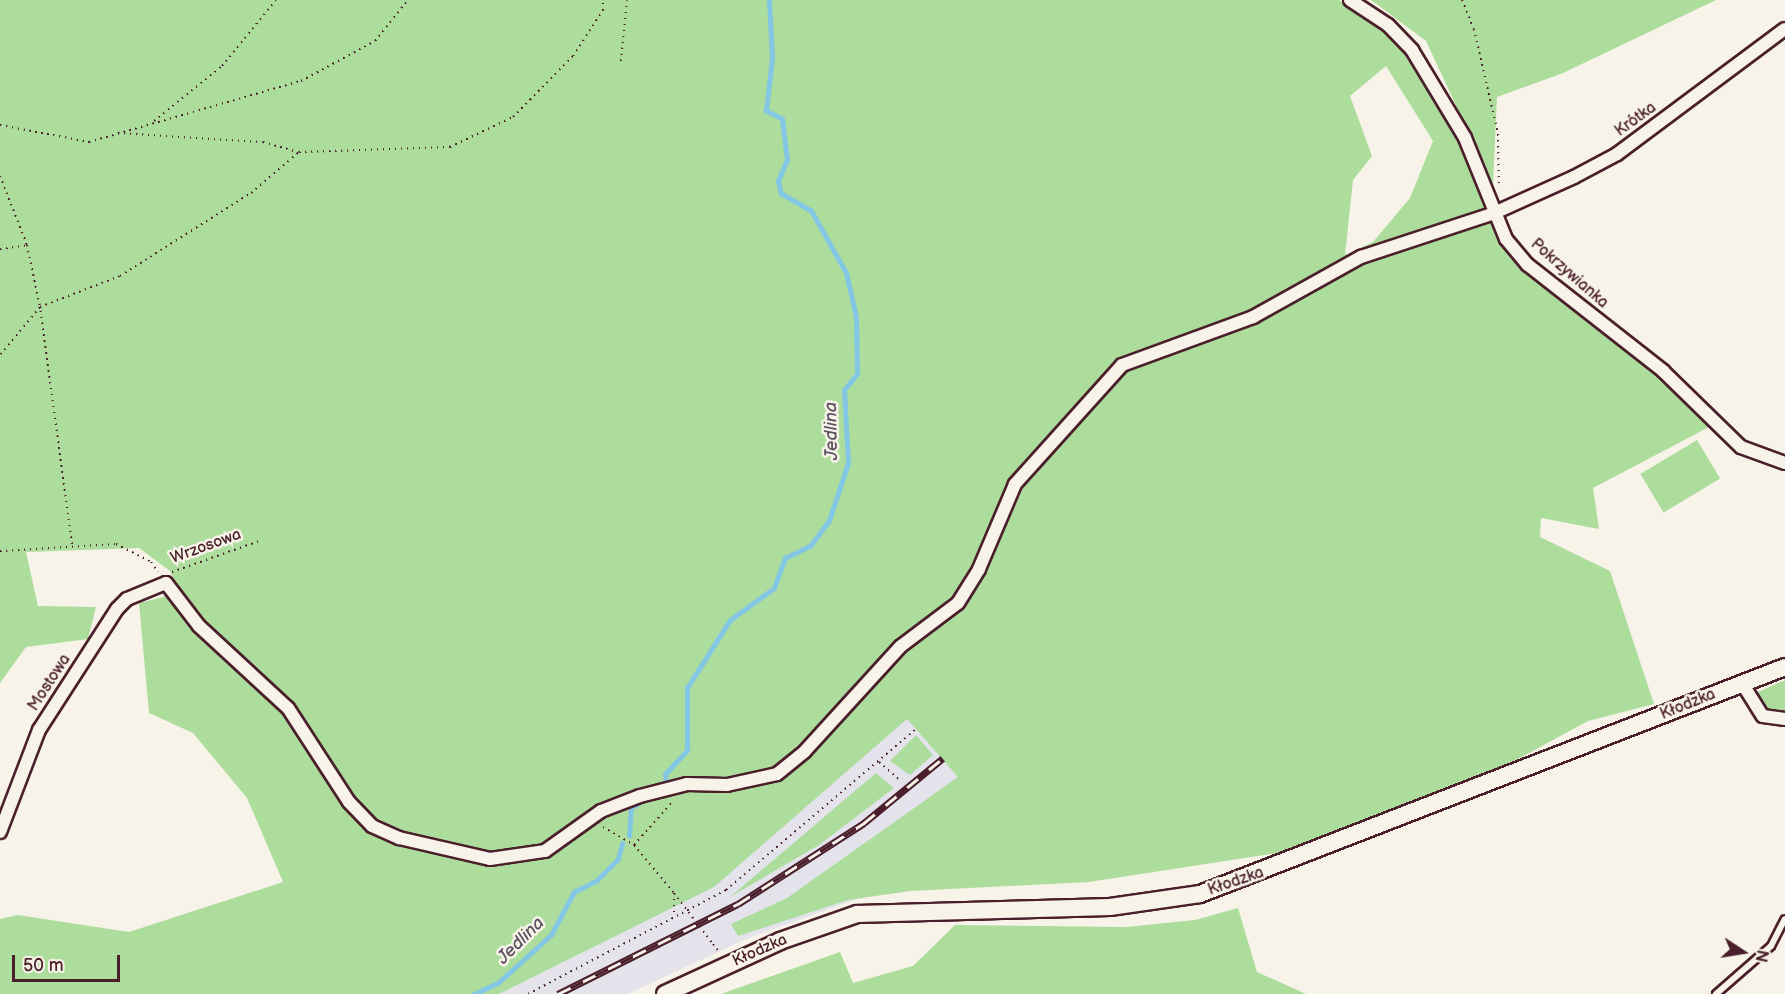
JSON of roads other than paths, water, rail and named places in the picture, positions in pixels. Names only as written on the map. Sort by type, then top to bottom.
[{"type":"main road","name":"Kłodzka","points":[[665,994],[780,941],[857,914],[908,909],[1110,908],[1200,894],[1785,667]]},
{"type":"street","name":"Pokrzywianka","points":[[1350,0],[1388,25],[1412,50],[1465,138],[1492,214],[1528,265],[1663,371],[1713,424],[1741,447],[1785,464]]},
{"type":"street","name":"Krótka","points":[[163,579],[199,626],[288,708],[349,802],[372,826],[458,855],[490,859],[545,851],[586,820],[640,796],[687,784],[727,785],[768,777],[806,751],[901,646],[958,603],[979,569],[1016,484],[1122,365],[1253,316],[1361,257],[1492,214],[1617,154],[1785,29]]},
{"type":"street","name":"Mostowa","points":[[0,832],[39,730],[117,609],[127,599],[163,579]]},
{"type":"street","points":[[1742,683],[1763,716],[1785,719]]},
{"type":"lane","points":[[1716,994],[1771,946],[1785,919]]},
{"type":"waterway","name":"Jedlina","points":[[655,786],[666,783],[665,774],[687,750],[687,688],[730,620],[774,588],[785,558],[810,546],[829,521],[848,463],[844,390],[857,374],[856,317],[846,273],[811,211],[781,194],[778,181],[787,160],[782,119],[766,111],[772,58],[769,0]]},
{"type":"waterway","name":"Jedlina","points":[[629,836],[631,808],[650,796]]},
{"type":"waterway","name":"Jedlina","points":[[474,994],[498,983],[551,935],[574,892],[596,881],[618,859],[622,844]]},
{"type":"railway","points":[[558,994],[738,904],[864,823],[943,758]]}]
